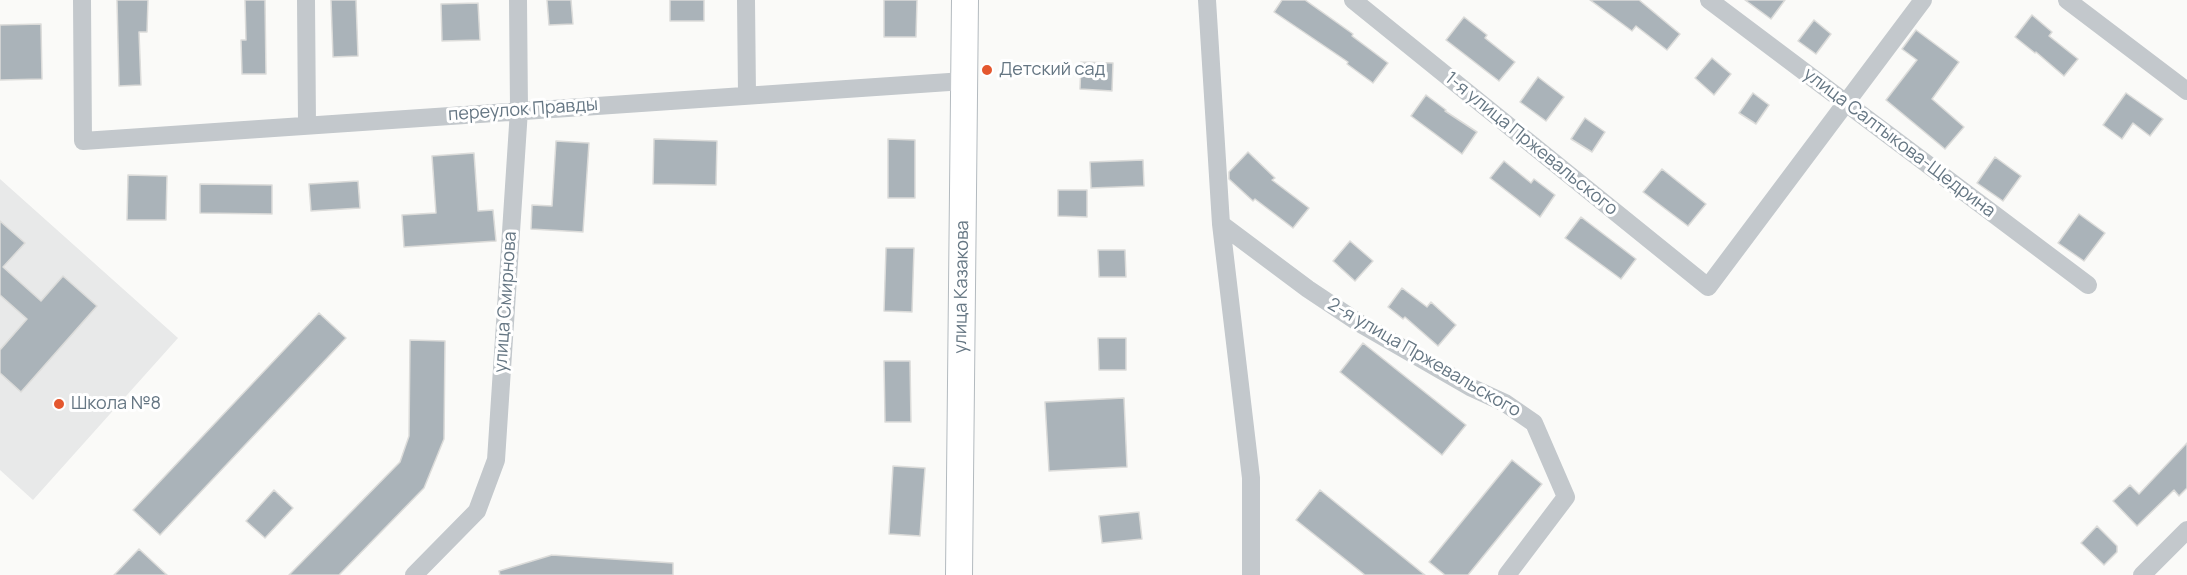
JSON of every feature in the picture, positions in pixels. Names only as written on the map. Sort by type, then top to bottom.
[{"type":"main road","name":"улица Казакова","points":[[959,575],[965,0]]},
{"type":"street","name":"переулок Правды","points":[[82,0],[83,141],[964,81]]},
{"type":"street","points":[[306,0],[307,124]]},
{"type":"street","name":"улица Смирнова","points":[[414,575],[477,511],[496,460],[519,110],[519,0]]},
{"type":"street","points":[[746,0],[747,94]]},
{"type":"street","points":[[1207,0],[1221,224],[1251,478],[1251,575]]},
{"type":"street","name":"1-я улица Пржевальского","points":[[1353,0],[1708,287],[1846,103]]},
{"type":"street","name":"улица Салтыкова-Щедрина","points":[[1709,0],[2088,285]]},
{"type":"street","points":[[1846,103],[1923,0]]},
{"type":"street","points":[[2067,0],[2187,90]]},
{"type":"street","name":"2-я улица Пржевальского","points":[[1221,224],[1308,289],[1359,323],[1470,387],[1505,403],[1534,423],[1566,497],[1507,575]]},
{"type":"street","points":[[2142,575],[2187,530]]},
{"type":"shaded area","name":"Школа №8","points":[[0,179],[178,338],[33,500],[0,470]]},
{"type":"building","points":[[117,0],[148,0],[147,32],[139,32],[141,85],[119,86]]},
{"type":"building","points":[[245,0],[265,0],[266,74],[242,74],[241,40],[246,40]]},
{"type":"building","points":[[331,0],[356,0],[358,56],[333,57]]},
{"type":"building","points":[[547,0],[571,0],[573,24],[549,25]]},
{"type":"building","points":[[670,0],[704,0],[704,21],[670,21]]},
{"type":"building","points":[[884,0],[917,0],[916,37],[884,37]]},
{"type":"building","points":[[1282,0],[1305,0],[1353,34],[1352,36],[1388,63],[1373,83],[1347,64],[1348,62],[1274,12]]},
{"type":"building","points":[[1590,0],[1639,0],[1680,34],[1667,50],[1636,26],[1632,31]]},
{"type":"building","points":[[1745,0],[1785,0],[1771,19]]},
{"type":"building","points":[[478,3],[480,40],[442,41],[441,4]]},
{"type":"building","points":[[2032,15],[2052,32],[2049,36],[2078,59],[2064,76],[2015,37]]},
{"type":"building","points":[[1464,17],[1487,35],[1485,38],[1515,62],[1499,81],[1446,40]]},
{"type":"building","points":[[1814,20],[1831,34],[1816,54],[1798,41]]},
{"type":"building","points":[[41,24],[42,79],[0,80],[0,25]]},
{"type":"building","points":[[1916,30],[1959,62],[1932,99],[1964,127],[1945,149],[1886,100],[1917,60],[1902,49]]},
{"type":"building","points":[[1712,58],[1731,74],[1714,95],[1695,78]]},
{"type":"building","points":[[1081,62],[1113,63],[1112,91],[1080,89]]},
{"type":"building","points":[[1538,77],[1564,97],[1546,121],[1520,102]]},
{"type":"building","points":[[1753,93],[1769,105],[1756,124],[1739,113]]},
{"type":"building","points":[[2126,93],[2163,119],[2150,136],[2133,123],[2122,139],[2103,125]]},
{"type":"building","points":[[1426,95],[1477,132],[1462,154],[1411,116]]},
{"type":"building","points":[[1585,118],[1605,132],[1592,152],[1571,139]]},
{"type":"building","points":[[654,139],[717,141],[716,185],[653,184]]},
{"type":"building","points":[[888,139],[915,140],[915,198],[888,198]]},
{"type":"building","points":[[556,141],[589,143],[583,232],[531,229],[532,205],[552,206]]},
{"type":"building","points":[[1248,152],[1275,178],[1272,180],[1309,208],[1293,228],[1255,199],[1253,201],[1229,179],[1229,172]]},
{"type":"building","points":[[474,153],[478,211],[493,210],[496,241],[404,247],[402,215],[436,213],[432,156]]},
{"type":"building","points":[[1995,157],[2021,176],[2003,201],[1977,183]]},
{"type":"building","points":[[1143,160],[1144,186],[1091,188],[1090,162]]},
{"type":"building","points":[[1504,161],[1531,183],[1534,179],[1555,195],[1540,217],[1490,178]]},
{"type":"building","points":[[1662,169],[1706,204],[1688,226],[1643,192]]},
{"type":"building","points":[[128,175],[167,176],[166,220],[127,220]]},
{"type":"building","points":[[358,181],[360,208],[311,211],[309,184]]},
{"type":"building","points":[[200,184],[272,185],[272,214],[200,213]]},
{"type":"building","points":[[1058,190],[1087,190],[1087,217],[1058,216]]},
{"type":"building","points":[[2079,214],[2105,233],[2084,261],[2058,243]]},
{"type":"building","points":[[1581,217],[1636,259],[1621,279],[1565,238]]},
{"type":"building","points":[[0,221],[25,243],[3,267],[41,301],[63,276],[97,306],[21,392],[0,373],[0,350],[27,319],[0,295]]},
{"type":"building","points":[[1350,241],[1373,261],[1355,281],[1333,261]]},
{"type":"building","points":[[886,248],[914,248],[912,312],[884,311]]},
{"type":"building","points":[[1098,250],[1125,250],[1126,277],[1099,277]]},
{"type":"building","points":[[1402,288],[1427,307],[1431,302],[1456,325],[1438,346],[1405,317],[1403,319],[1388,307]]},
{"type":"building","points":[[319,313],[346,338],[160,535],[133,510]]},
{"type":"building","points":[[1098,338],[1126,338],[1126,370],[1099,370]]},
{"type":"building","points":[[410,340],[445,341],[444,439],[424,488],[339,575],[289,575],[400,462],[409,436]]},
{"type":"building","points":[[1363,343],[1466,425],[1442,455],[1340,372]]},
{"type":"building","points":[[884,361],[910,361],[911,422],[885,422]]},
{"type":"building","points":[[1124,398],[1127,467],[1049,471],[1045,402]]},
{"type":"building","points":[[2187,443],[2187,488],[2179,496],[2174,490],[2137,526],[2113,501],[2130,485],[2139,494]]},
{"type":"building","points":[[1512,460],[1542,484],[1468,575],[1445,575],[1429,562]]},
{"type":"building","points":[[893,466],[925,468],[920,536],[889,534]]},
{"type":"building","points":[[274,490],[293,508],[265,538],[246,521]]},
{"type":"building","points":[[1320,490],[1425,575],[1365,575],[1296,520]]},
{"type":"building","points":[[1139,512],[1142,539],[1102,543],[1099,516]]},
{"type":"building","points":[[2097,526],[2117,546],[2117,552],[2104,565],[2081,543]]},
{"type":"building","points":[[139,549],[167,575],[114,575]]},
{"type":"building","points":[[552,555],[673,563],[673,575],[500,575],[499,571]]},
{"type":"place","name":"Детский сад","points":[[987,70]]},
{"type":"place","name":"Школа №8","points":[[59,404]]}]
